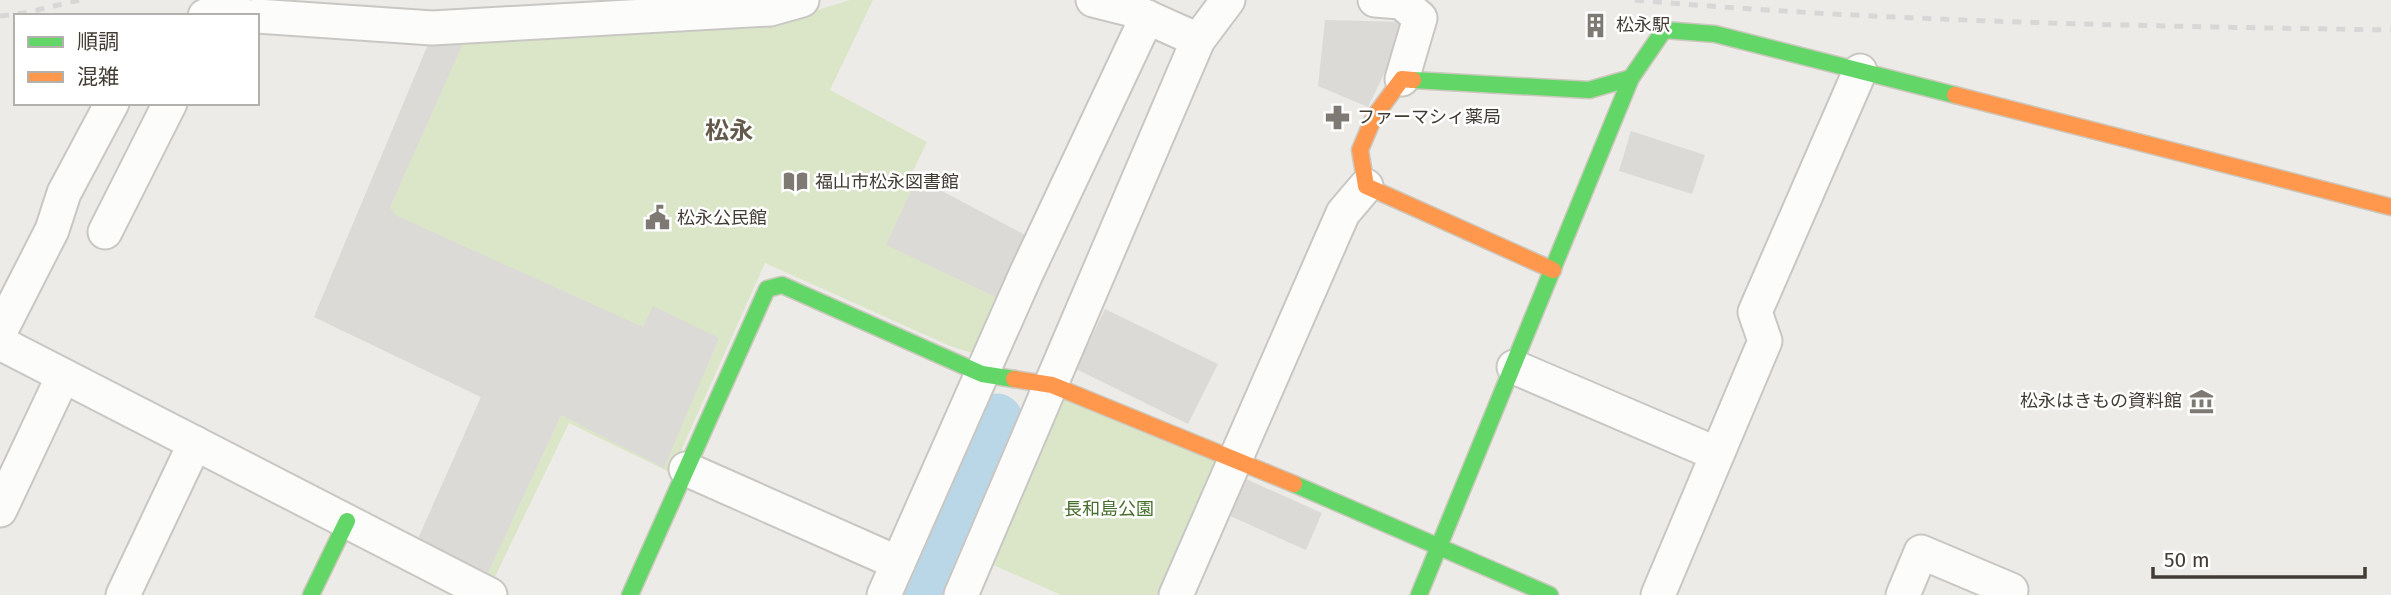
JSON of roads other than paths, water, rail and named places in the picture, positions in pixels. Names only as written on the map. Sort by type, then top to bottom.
[{"type":"street","points":[[259,16],[432,28],[769,9],[802,0]]},
{"type":"street","points":[[1093,0],[1129,9],[1198,40]]},
{"type":"street","points":[[961,595],[1198,40],[1228,0]]},
{"type":"street","points":[[1176,595],[1343,213],[1366,186],[1360,150],[1374,117],[1402,79],[1420,18],[1401,2],[1375,0]]},
{"type":"street","points":[[884,595],[1026,274],[1147,17]]},
{"type":"street","points":[[1419,595],[1631,78],[1664,30],[1715,34],[2391,207]]},
{"type":"street","points":[[1658,595],[1765,341],[1755,312],[1860,71]]},
{"type":"street","points":[[1402,79],[1589,90],[1631,78]]},
{"type":"street","points":[[0,332],[52,230],[64,193],[111,105]]},
{"type":"street","points":[[105,232],[169,105]]},
{"type":"street","points":[[1366,186],[1553,270]]},
{"type":"street","points":[[629,595],[767,289],[782,285],[982,374],[1052,385],[1235,458],[1550,595]]},
{"type":"street","points":[[0,344],[490,595]]},
{"type":"street","points":[[1514,367],[1717,454]]},
{"type":"street","points":[[0,510],[63,376]]},
{"type":"street","points":[[123,595],[195,443]]},
{"type":"street","points":[[686,469],[898,563]]},
{"type":"street","points":[[311,595],[347,521]]},
{"type":"street","points":[[1903,595],[1921,552],[2011,590],[2009,595]]},
{"type":"waterway","points":[[919,595],[997,419]]},
{"type":"railway","points":[[17,14],[79,0]]},
{"type":"railway","points":[[1635,0],[1918,18],[2107,25],[2391,30]]},
{"type":"railway","points":[[0,16],[14,14]]},
{"type":"place","name":"松永駅","points":[[1596,25]]},
{"type":"place","name":"ファーマシィ薬局","points":[[1337,117]]},
{"type":"place","name":"福山市松永図書館","points":[[795,182]]},
{"type":"place","name":"松永公民館","points":[[657,218]]},
{"type":"place","name":"松永はきもの資料館","points":[[2202,401]]},
{"type":"district","name":"松永","points":[[729,131]]},
{"type":"park label","name":"長和島公園","points":[[1109,509]]}]
